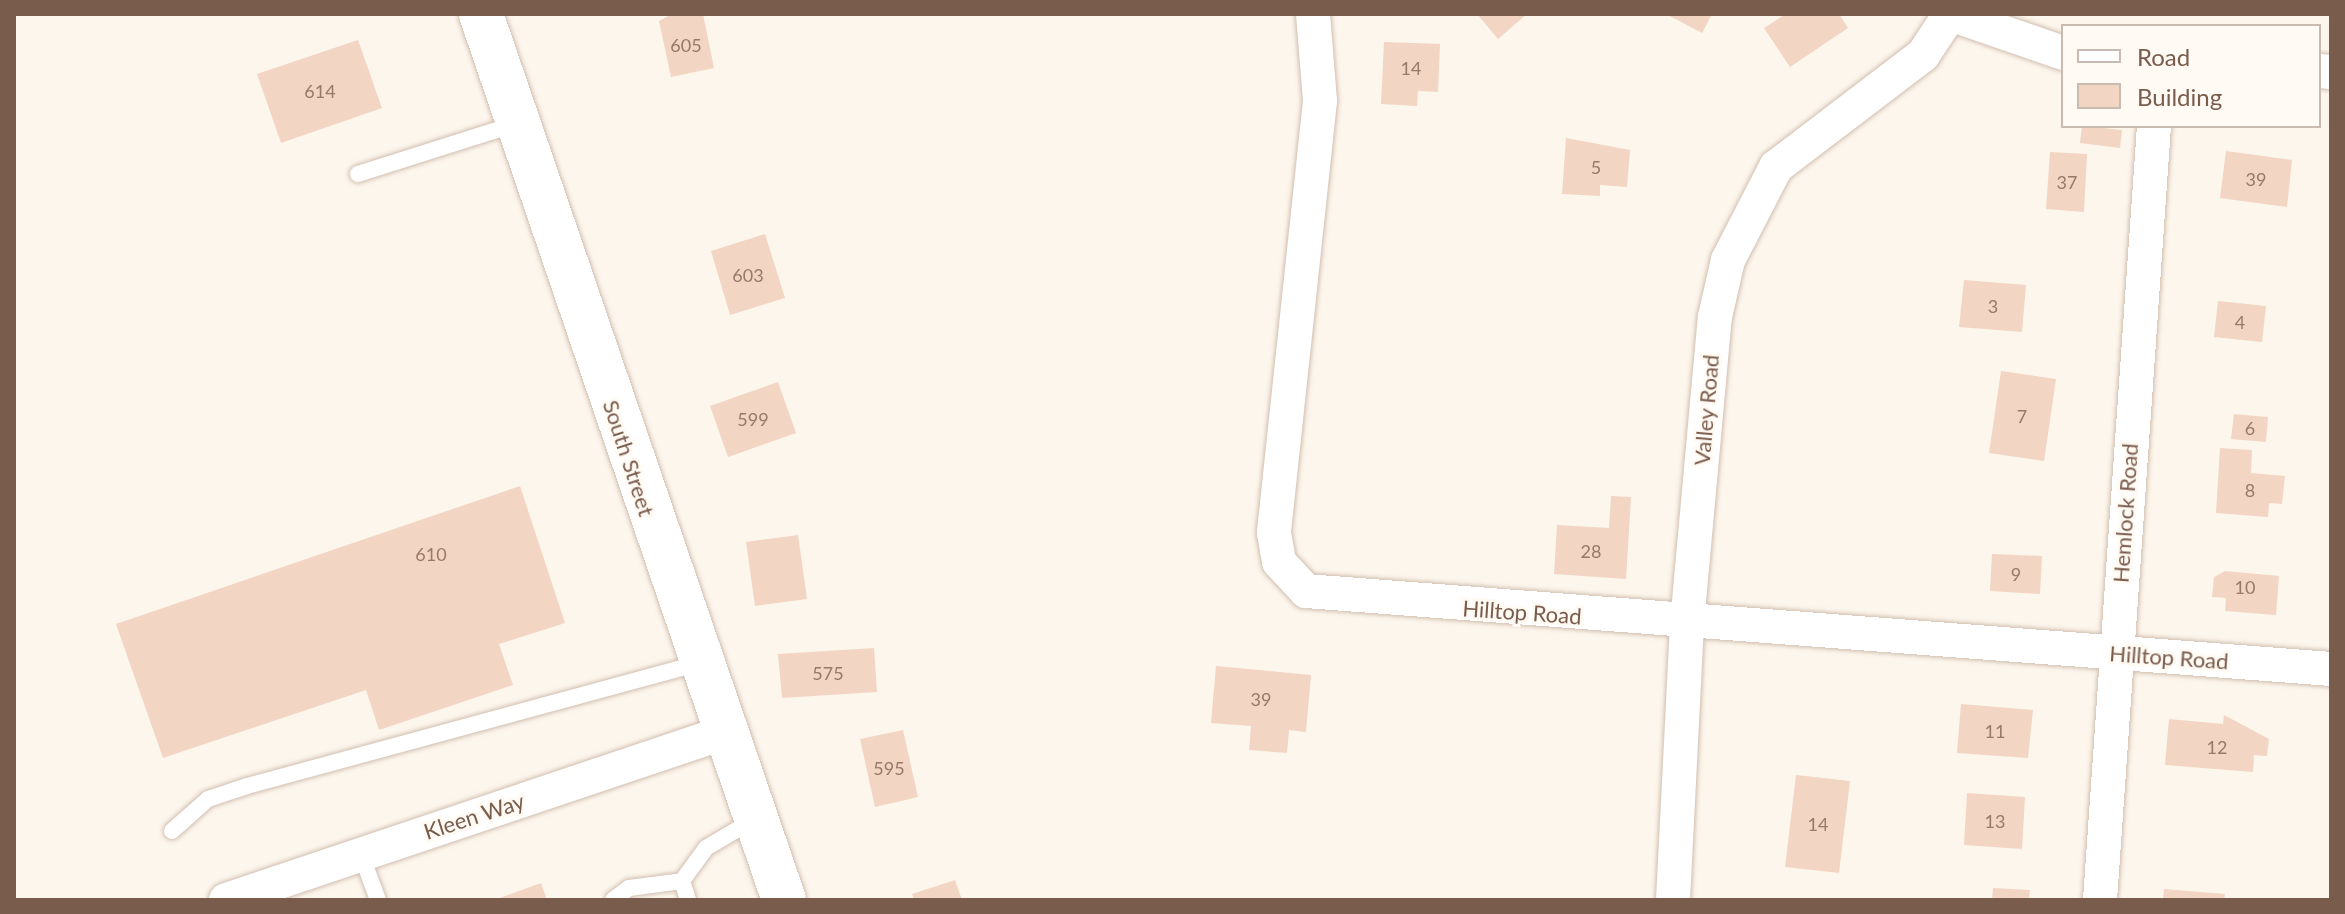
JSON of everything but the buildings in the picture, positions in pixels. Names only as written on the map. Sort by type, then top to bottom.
[{"type":"main road","name":"South Street","points":[[481,14],[699,663],[784,900]]},
{"type":"street","name":"Hilltop Road","points":[[1313,14],[1320,101],[1274,533],[1286,575],[1306,591],[1333,599],[2331,669]]},
{"type":"street","name":"Valley Road","points":[[1673,900],[1687,623],[1715,317],[1743,222],[1790,152],[1923,55],[1950,14]]},
{"type":"street","points":[[1950,14],[2061,52]]},
{"type":"street","name":"Hemlock Road","points":[[2100,900],[2114,652],[2154,128]]},
{"type":"street","name":"Kleen Way","points":[[226,900],[723,733]]},
{"type":"lane","points":[[358,174],[517,124]]},
{"type":"lane","points":[[172,831],[208,799],[247,786],[699,663]]},
{"type":"lane","points":[[613,900],[629,888],[682,881],[706,848],[755,819]]},
{"type":"lane","points":[[361,854],[378,900]]},
{"type":"lane","points":[[682,881],[688,900]]}]
